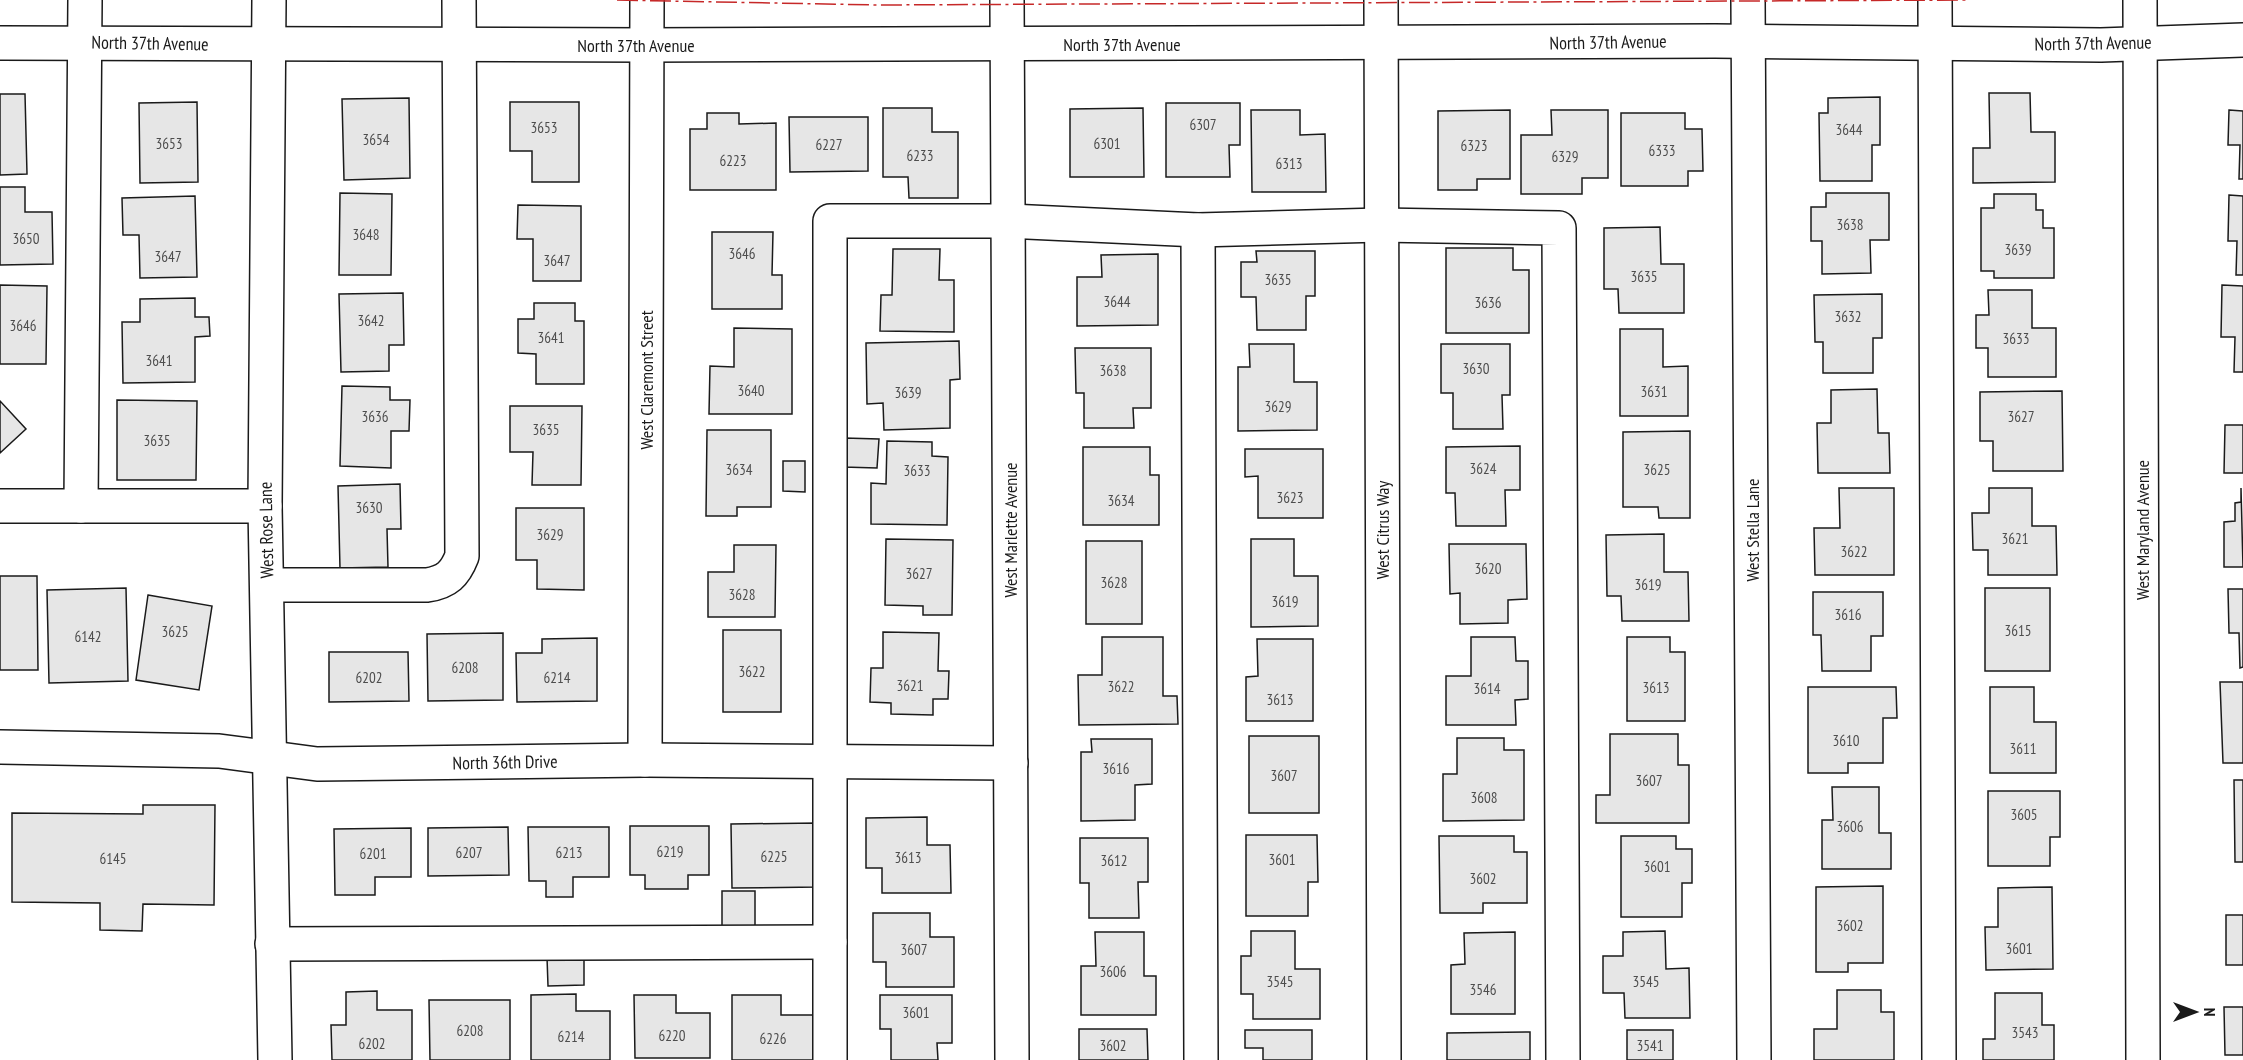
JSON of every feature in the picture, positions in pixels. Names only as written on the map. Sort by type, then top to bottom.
[{"type":"street","points":[[81,506],[85,0]]},
{"type":"street","name":"West Rose Lane","points":[[269,0],[265,506],[275,1060]]},
{"type":"street","points":[[267,585],[427,585],[438,583],[455,574],[462,556],[459,0]]},
{"type":"street","name":"West Claremont Street","points":[[645,760],[647,0]]},
{"type":"street","name":"West Marlette Avenue","points":[[1007,0],[1012,1060]]},
{"type":"street","name":"West Citrus Way","points":[[1381,0],[1384,1060]]},
{"type":"street","name":"West Stella Lane","points":[[1748,0],[1754,1060]]},
{"type":"street","points":[[1935,0],[1939,1060]]},
{"type":"street","name":"West Maryland Avenue","points":[[2140,0],[2143,1060]]},
{"type":"street","name":"North 37th Avenue","points":[[0,43],[647,45],[1935,42],[2101,45],[2243,40]]},
{"type":"street","points":[[830,1060],[828,762],[830,221],[1008,221],[1198,230],[1380,225],[1559,228],[1563,1060]]},
{"type":"street","points":[[1198,230],[1201,1060]]},
{"type":"street","points":[[0,506],[265,506]]},
{"type":"street","name":"North 36th Drive","points":[[0,747],[219,751],[317,764],[645,760],[1011,763]]},
{"type":"street","points":[[272,944],[830,942]]},
{"type":"building","points":[[1989,93],[2030,93],[2031,132],[2055,132],[2055,182],[1973,183],[1973,148],[1990,148]]},
{"type":"building","points":[[0,94],[25,94],[27,174],[0,175]]},
{"type":"building","points":[[1880,97],[1880,145],[1872,145],[1872,181],[1820,181],[1819,113],[1828,113],[1828,98]]},
{"type":"building","points":[[409,98],[410,178],[344,180],[342,99]]},
{"type":"building","points":[[197,102],[198,182],[140,183],[139,103]]},
{"type":"building","points":[[510,102],[579,102],[579,182],[532,182],[532,151],[510,151]]},
{"type":"building","points":[[1166,103],[1240,103],[1240,145],[1229,145],[1230,177],[1166,177]]},
{"type":"building","points":[[883,108],[932,108],[932,132],[958,132],[958,198],[909,198],[908,177],[883,177]]},
{"type":"building","points":[[1143,108],[1144,177],[1070,177],[1070,109]]},
{"type":"building","points":[[1251,110],[1300,110],[1300,135],[1325,134],[1326,192],[1252,192]]},
{"type":"building","points":[[1510,110],[1510,179],[1477,179],[1477,190],[1438,190],[1438,111]]},
{"type":"building","points":[[1551,110],[1608,110],[1608,178],[1582,178],[1582,194],[1521,194],[1521,135],[1552,135]]},
{"type":"building","points":[[2229,110],[2243,111],[2243,179],[2239,179],[2240,145],[2228,145]]},
{"type":"building","points":[[707,113],[739,113],[739,124],[776,123],[776,190],[690,190],[690,129],[707,129]]},
{"type":"building","points":[[1621,113],[1685,113],[1685,129],[1702,129],[1703,171],[1688,171],[1688,186],[1621,186]]},
{"type":"building","points":[[789,117],[868,117],[868,171],[790,172]]},
{"type":"building","points":[[0,187],[25,187],[25,212],[52,212],[53,264],[0,265]]},
{"type":"building","points":[[340,193],[392,194],[391,275],[339,275]]},
{"type":"building","points":[[1826,193],[1889,193],[1889,240],[1870,240],[1871,273],[1822,274],[1822,241],[1811,241],[1811,207],[1826,207]]},
{"type":"building","points":[[1994,194],[2036,194],[2036,210],[2043,210],[2043,228],[2054,228],[2054,278],[1994,278],[1994,271],[1981,271],[1981,208],[1994,208]]},
{"type":"building","points":[[2229,195],[2243,196],[2243,275],[2236,275],[2237,241],[2228,241]]},
{"type":"building","points":[[195,196],[197,277],[140,278],[139,235],[123,235],[122,198]]},
{"type":"building","points":[[518,205],[581,206],[581,281],[533,281],[533,239],[517,239]]},
{"type":"building","points":[[1660,227],[1661,264],[1684,264],[1684,313],[1619,313],[1618,289],[1604,289],[1604,228]]},
{"type":"building","points":[[712,232],[773,232],[772,275],[782,275],[782,309],[712,309]]},
{"type":"building","points":[[1446,248],[1513,248],[1513,270],[1529,270],[1529,333],[1446,333]]},
{"type":"building","points":[[893,249],[940,249],[939,280],[954,280],[954,332],[880,331],[881,295],[892,295]]},
{"type":"building","points":[[1256,251],[1315,251],[1315,296],[1306,296],[1306,330],[1257,330],[1256,297],[1241,297],[1241,262],[1257,262]]},
{"type":"building","points":[[1158,254],[1158,325],[1077,326],[1077,277],[1102,277],[1101,255]]},
{"type":"building","points":[[0,285],[47,286],[46,364],[0,364]]},
{"type":"building","points":[[2222,285],[2243,286],[2243,372],[2234,372],[2235,337],[2221,337]]},
{"type":"building","points":[[1988,290],[2032,290],[2032,328],[2056,328],[2056,377],[1988,377],[1988,348],[1976,348],[1976,315],[1989,315]]},
{"type":"building","points":[[403,293],[404,345],[389,345],[389,371],[341,372],[339,294]]},
{"type":"building","points":[[1882,294],[1882,338],[1873,338],[1873,373],[1823,373],[1823,342],[1815,342],[1814,295]]},
{"type":"building","points":[[195,298],[195,317],[209,317],[210,336],[195,337],[195,382],[123,383],[122,322],[140,322],[140,299]]},
{"type":"building","points":[[534,303],[575,303],[575,321],[584,321],[584,384],[536,384],[536,354],[518,353],[518,319],[534,319]]},
{"type":"building","points":[[734,328],[792,329],[792,414],[709,414],[710,366],[734,367]]},
{"type":"building","points":[[1620,329],[1663,329],[1663,367],[1688,366],[1688,416],[1620,416]]},
{"type":"building","points":[[959,341],[960,379],[950,380],[950,428],[884,430],[883,403],[867,404],[866,343]]},
{"type":"building","points":[[1249,344],[1294,344],[1294,382],[1317,382],[1317,430],[1238,431],[1238,367],[1250,367]]},
{"type":"building","points":[[1441,344],[1510,344],[1510,395],[1502,395],[1503,429],[1453,429],[1453,393],[1441,393]]},
{"type":"building","points":[[1075,348],[1151,348],[1151,408],[1133,408],[1134,428],[1084,428],[1084,393],[1076,393]]},
{"type":"building","points":[[342,386],[390,387],[390,400],[410,400],[409,431],[391,431],[391,468],[340,466]]},
{"type":"building","points":[[1877,389],[1878,433],[1889,433],[1890,473],[1818,473],[1817,423],[1831,423],[1831,390]]},
{"type":"building","points":[[2062,391],[2063,471],[1993,471],[1993,441],[1980,441],[1980,392]]},
{"type":"building","points":[[117,400],[197,401],[196,480],[117,480]]},
{"type":"building","points":[[0,401],[26,429],[0,453]]},
{"type":"building","points":[[510,406],[582,406],[581,485],[532,485],[533,452],[510,452]]},
{"type":"building","points":[[2225,425],[2243,425],[2243,473],[2224,473]]},
{"type":"building","points":[[707,430],[771,430],[771,507],[737,507],[737,516],[706,516]]},
{"type":"building","points":[[1690,431],[1690,518],[1659,518],[1658,507],[1623,507],[1623,432]]},
{"type":"building","points":[[844,438],[879,439],[877,468],[843,467]]},
{"type":"building","points":[[887,441],[932,442],[932,456],[948,457],[947,525],[871,524],[871,483],[886,484]]},
{"type":"building","points":[[1520,446],[1520,490],[1505,490],[1506,526],[1456,526],[1455,493],[1446,493],[1446,447]]},
{"type":"building","points":[[1083,447],[1150,447],[1150,475],[1159,475],[1159,525],[1083,525]]},
{"type":"building","points":[[1245,449],[1323,449],[1323,518],[1258,518],[1258,476],[1245,477]]},
{"type":"building","points":[[783,461],[805,461],[805,492],[783,491]]},
{"type":"building","points":[[400,484],[401,529],[387,529],[388,567],[340,568],[338,486]]},
{"type":"building","points":[[1839,488],[1894,488],[1894,575],[1815,575],[1814,528],[1840,528]]},
{"type":"building","points":[[1989,488],[2032,488],[2032,526],[2056,526],[2057,575],[1988,575],[1988,550],[1973,550],[1972,513],[1989,513]]},
{"type":"building","points":[[2241,488],[2243,567],[2224,567],[2224,522],[2235,521],[2235,503],[2241,502]]},
{"type":"building","points":[[516,508],[584,508],[584,590],[537,589],[537,560],[516,560]]},
{"type":"building","points":[[1664,534],[1664,572],[1688,572],[1689,621],[1622,621],[1621,596],[1607,596],[1606,535]]},
{"type":"building","points":[[886,539],[953,540],[952,615],[923,615],[923,606],[885,605]]},
{"type":"building","points":[[1251,539],[1294,539],[1294,576],[1318,576],[1318,626],[1251,627]]},
{"type":"building","points":[[1086,541],[1142,541],[1142,624],[1086,624]]},
{"type":"building","points":[[1449,544],[1526,544],[1527,599],[1508,600],[1508,623],[1460,624],[1460,593],[1450,594]]},
{"type":"building","points":[[734,545],[776,545],[775,617],[708,617],[708,572],[734,572]]},
{"type":"building","points":[[0,576],[37,576],[38,670],[0,670]]},
{"type":"building","points":[[126,588],[128,681],[49,683],[47,590]]},
{"type":"building","points":[[1985,588],[2050,588],[2050,671],[1985,671]]},
{"type":"building","points":[[2228,589],[2243,589],[2243,667],[2240,668],[2239,633],[2229,633]]},
{"type":"building","points":[[1813,592],[1883,592],[1883,636],[1871,636],[1871,671],[1822,671],[1821,635],[1813,635]]},
{"type":"building","points":[[148,595],[212,606],[199,690],[136,680]]},
{"type":"building","points":[[723,630],[781,630],[781,712],[723,712]]},
{"type":"building","points":[[883,632],[939,633],[938,671],[949,671],[948,699],[933,699],[933,715],[891,714],[891,703],[870,702],[871,668],[883,668]]},
{"type":"building","points":[[503,633],[503,700],[428,701],[427,634]]},
{"type":"building","points":[[1102,637],[1163,637],[1163,696],[1177,696],[1178,724],[1079,725],[1078,675],[1102,675]]},
{"type":"building","points":[[1471,637],[1515,637],[1516,661],[1528,661],[1528,699],[1515,700],[1516,725],[1446,725],[1446,676],[1471,676]]},
{"type":"building","points":[[1627,637],[1670,637],[1670,652],[1685,652],[1685,721],[1627,721]]},
{"type":"building","points":[[597,638],[597,701],[517,702],[516,653],[542,653],[542,639]]},
{"type":"building","points":[[1257,639],[1313,639],[1313,721],[1246,721],[1246,677],[1258,676]]},
{"type":"building","points":[[329,652],[408,652],[409,701],[329,702]]},
{"type":"building","points":[[2220,682],[2243,682],[2243,763],[2223,763]]},
{"type":"building","points":[[1808,687],[1896,687],[1897,718],[1883,718],[1883,763],[1848,763],[1848,773],[1808,773]]},
{"type":"building","points":[[1990,687],[2034,687],[2034,722],[2056,722],[2056,773],[1990,773]]},
{"type":"building","points":[[1610,734],[1678,734],[1678,765],[1689,765],[1689,823],[1596,823],[1596,795],[1610,795]]},
{"type":"building","points":[[1249,736],[1319,736],[1319,813],[1249,813]]},
{"type":"building","points":[[1457,738],[1504,738],[1504,750],[1524,750],[1524,820],[1443,821],[1443,774],[1457,774]]},
{"type":"building","points":[[1091,739],[1152,739],[1152,784],[1135,785],[1135,820],[1081,821],[1081,752],[1092,752]]},
{"type":"building","points":[[2234,780],[2243,780],[2243,862],[2235,862]]},
{"type":"building","points":[[1832,787],[1879,787],[1879,833],[1891,833],[1891,869],[1822,869],[1822,820],[1833,820]]},
{"type":"building","points":[[1988,791],[2060,791],[2060,837],[2050,837],[2050,866],[1988,866]]},
{"type":"building","points":[[143,805],[215,805],[214,905],[143,904],[142,931],[100,930],[100,903],[12,902],[12,813],[143,814]]},
{"type":"building","points":[[927,817],[927,845],[950,845],[951,893],[882,893],[882,868],[866,868],[866,818]]},
{"type":"building","points":[[817,823],[818,887],[732,888],[731,824]]},
{"type":"building","points":[[630,826],[709,826],[709,875],[688,875],[688,889],[645,889],[645,875],[630,875]]},
{"type":"building","points":[[508,827],[509,875],[428,876],[428,828]]},
{"type":"building","points":[[528,827],[609,827],[609,877],[573,877],[573,897],[546,897],[546,881],[529,881]]},
{"type":"building","points":[[411,828],[411,877],[375,877],[375,895],[335,895],[334,829]]},
{"type":"building","points":[[1246,835],[1317,835],[1318,882],[1308,882],[1308,916],[1246,916]]},
{"type":"building","points":[[1439,836],[1514,836],[1514,852],[1527,852],[1527,903],[1483,903],[1483,913],[1440,913]]},
{"type":"building","points":[[1621,836],[1676,836],[1676,849],[1692,849],[1692,883],[1682,883],[1682,917],[1621,917]]},
{"type":"building","points":[[1080,838],[1148,838],[1148,882],[1138,882],[1139,918],[1089,918],[1089,883],[1080,883]]},
{"type":"building","points":[[1883,886],[1883,963],[1848,963],[1848,972],[1816,972],[1816,887]]},
{"type":"building","points":[[2052,887],[2053,969],[1986,970],[1985,927],[1998,927],[1998,888]]},
{"type":"building","points":[[722,891],[755,891],[755,933],[722,933]]},
{"type":"building","points":[[873,913],[930,913],[930,937],[954,937],[954,987],[886,987],[886,962],[873,962]]},
{"type":"building","points":[[2226,915],[2243,915],[2243,965],[2226,965]]},
{"type":"building","points":[[1251,931],[1295,931],[1295,969],[1320,969],[1320,1019],[1253,1019],[1253,994],[1241,994],[1241,956],[1251,956]]},
{"type":"building","points":[[1665,931],[1666,969],[1689,968],[1690,1018],[1625,1018],[1624,993],[1603,993],[1603,956],[1623,956],[1623,932]]},
{"type":"building","points":[[1095,932],[1144,932],[1144,976],[1156,976],[1156,1015],[1081,1015],[1081,966],[1096,966]]},
{"type":"building","points":[[1515,932],[1515,1014],[1451,1014],[1451,965],[1465,964],[1464,933]]},
{"type":"building","points":[[584,956],[584,985],[548,986],[547,957]]},
{"type":"building","points":[[1837,990],[1881,990],[1881,1012],[1894,1012],[1894,1060],[1814,1060],[1814,1029],[1837,1029]]},
{"type":"building","points":[[377,991],[377,1010],[412,1010],[412,1060],[332,1060],[331,1025],[346,1025],[346,992]]},
{"type":"building","points":[[1995,993],[2042,993],[2042,1025],[2054,1025],[2054,1060],[1983,1060],[1983,1039],[1995,1039]]},
{"type":"building","points":[[576,994],[576,1011],[610,1011],[610,1060],[531,1060],[531,995]]},
{"type":"building","points":[[634,995],[676,995],[676,1013],[710,1013],[710,1058],[635,1058]]},
{"type":"building","points":[[732,995],[781,995],[781,1015],[813,1015],[813,1060],[732,1060]]},
{"type":"building","points":[[880,995],[952,995],[952,1043],[937,1043],[938,1060],[891,1060],[891,1029],[880,1029]]},
{"type":"building","points":[[429,1000],[510,1000],[510,1060],[430,1060]]},
{"type":"building","points":[[2224,1007],[2243,1007],[2243,1055],[2225,1055]]},
{"type":"building","points":[[1079,1029],[1147,1029],[1148,1060],[1079,1060]]},
{"type":"building","points":[[1245,1030],[1312,1030],[1312,1060],[1263,1060],[1263,1048],[1245,1048]]},
{"type":"building","points":[[1627,1030],[1673,1030],[1673,1060],[1627,1060]]},
{"type":"building","points":[[1530,1032],[1530,1060],[1447,1060],[1447,1033]]},
{"type":"power","points":[[617,0],[876,5],[1967,0]]}]
